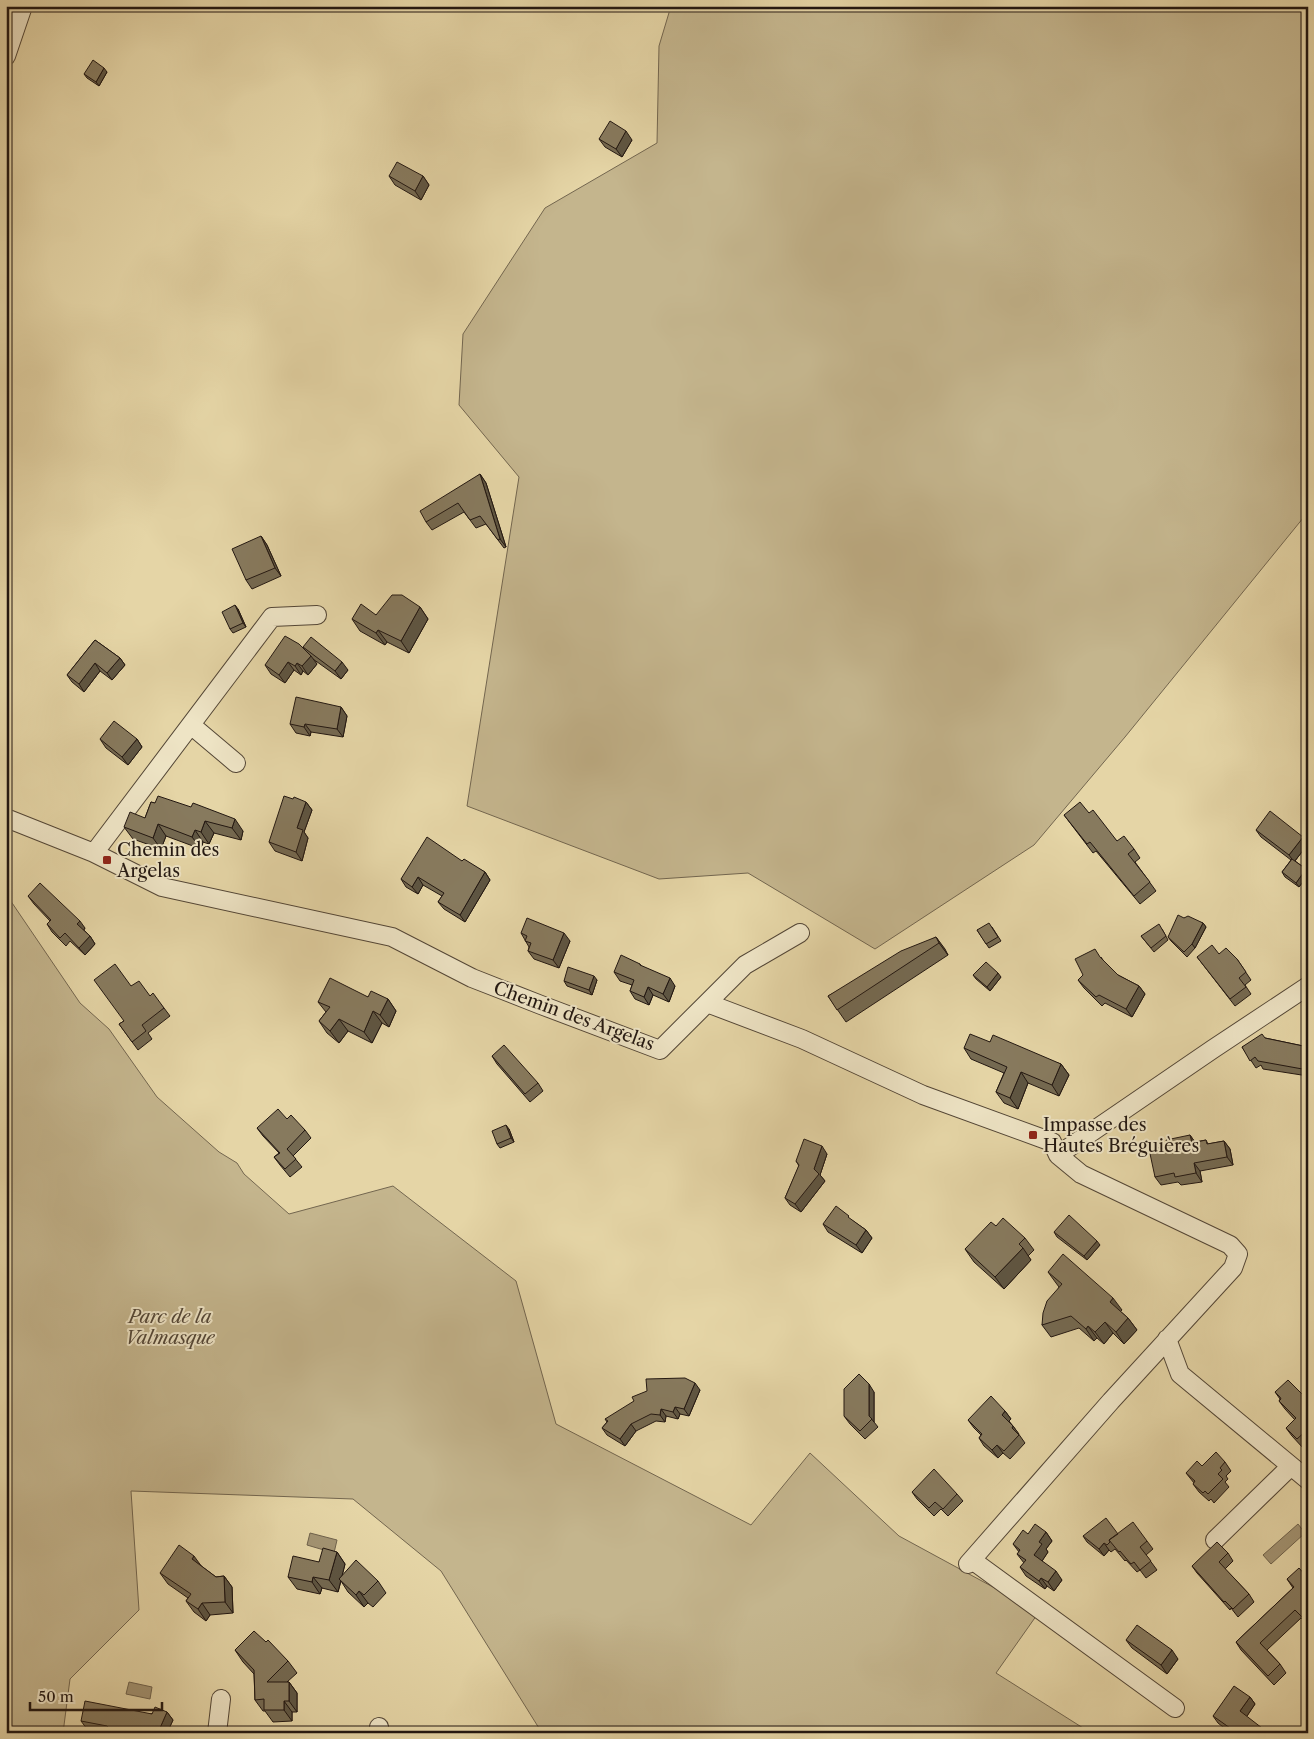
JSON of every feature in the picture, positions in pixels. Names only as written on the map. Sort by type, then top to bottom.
[{"type":"street","points":[[6,56],[23,6]]},
{"type":"street","points":[[94,853],[272,617],[317,615]]},
{"type":"street","points":[[191,725],[236,762]]},
{"type":"street","name":"Chemin des Argelas","points":[[6,818],[94,853],[162,887],[392,937],[472,978],[660,1050],[707,1003]]},
{"type":"street","points":[[800,933],[745,965],[707,1003],[802,1039],[923,1095],[1052,1142],[1058,1155],[1081,1174],[1230,1245],[1238,1254],[1233,1268],[1167,1339],[970,1562],[1176,1708]]},
{"type":"street","points":[[1058,1155],[1308,986]]},
{"type":"street","points":[[1167,1339],[1180,1374],[1308,1480]]},
{"type":"street","points":[[1215,1540],[1291,1466]]},
{"type":"street","points":[[217,1733],[221,1700]]},
{"type":"green space","points":[[671,6],[1308,6],[1308,512],[1125,737],[1034,845],[875,949],[748,873],[659,879],[467,806],[519,477],[459,405],[463,334],[545,208],[657,143],[659,46]]},
{"type":"green space","name":"Parc de la Valmasque","points":[[6,894],[80,1003],[109,1029],[157,1097],[219,1152],[237,1163],[244,1174],[289,1214],[393,1186],[516,1281],[556,1424],[751,1525],[810,1453],[899,1536],[1039,1612],[996,1673],[1091,1733],[542,1733],[441,1571],[353,1499],[131,1491],[139,1610],[70,1679],[63,1733],[6,1733]]},
{"type":"shaded area","points":[[1298,1524],[1305,1533],[1271,1564],[1263,1555]]},
{"type":"shaded area","points":[[310,1533],[337,1540],[334,1553],[307,1545]]},
{"type":"shaded area","points":[[129,1682],[152,1687],[150,1699],[126,1694]]},
{"type":"building","points":[[93,60],[104,68],[96,82],[84,74]]},
{"type":"building","points":[[610,121],[626,131],[616,149],[599,139]]},
{"type":"building","points":[[397,162],[423,176],[415,191],[389,176]]},
{"type":"building","points":[[480,474],[500,539],[498,540],[480,516],[470,520],[458,503],[426,522],[420,511]]},
{"type":"building","points":[[261,536],[275,568],[246,580],[232,549]]},
{"type":"building","points":[[392,595],[402,595],[420,607],[401,641],[378,630],[376,633],[352,619],[361,604],[376,615]]},
{"type":"building","points":[[235,605],[243,623],[230,629],[222,612]]},
{"type":"building","points":[[285,636],[299,644],[311,656],[302,666],[297,663],[295,666],[288,662],[279,675],[265,665]]},
{"type":"building","points":[[311,637],[342,662],[335,671],[303,647]]},
{"type":"building","points":[[95,640],[120,658],[107,673],[95,663],[79,684],[67,675]]},
{"type":"building","points":[[296,697],[341,707],[337,729],[305,724],[304,727],[290,724]]},
{"type":"building","points":[[114,721],[137,739],[122,757],[100,739]]},
{"type":"building","points":[[158,796],[191,807],[193,803],[235,819],[232,828],[205,821],[201,832],[195,830],[192,837],[158,824],[153,838],[124,827],[130,812],[145,818],[151,802],[155,803]]},
{"type":"building","points":[[284,796],[293,799],[294,797],[306,802],[297,828],[303,830],[296,852],[269,842]]},
{"type":"building","points":[[1080,802],[1089,813],[1093,810],[1117,841],[1124,836],[1134,849],[1128,854],[1150,882],[1134,896],[1090,842],[1087,844],[1064,815]]},
{"type":"building","points":[[1270,811],[1303,837],[1289,855],[1256,830]]},
{"type":"building","points":[[427,837],[462,861],[464,859],[485,872],[460,915],[438,902],[444,893],[418,877],[412,887],[401,879]]},
{"type":"building","points":[[1292,859],[1306,869],[1296,883],[1282,872]]},
{"type":"building","points":[[40,883],[80,921],[77,924],[90,936],[79,948],[65,933],[60,938],[47,924],[51,920],[28,896]]},
{"type":"building","points":[[1178,915],[1184,918],[1188,916],[1203,923],[1192,944],[1184,952],[1168,937]]},
{"type":"building","points":[[527,918],[564,933],[553,960],[528,951],[531,943],[525,941],[527,936],[521,933]]},
{"type":"building","points":[[989,923],[998,937],[986,944],[977,930]]},
{"type":"building","points":[[1159,924],[1166,936],[1151,948],[1141,936]]},
{"type":"building","points":[[936,937],[939,943],[837,1010],[828,996],[901,951]]},
{"type":"building","points":[[1212,945],[1219,954],[1226,948],[1246,972],[1239,978],[1246,987],[1230,999],[1197,957]]},
{"type":"building","points":[[1095,949],[1100,957],[1118,975],[1139,986],[1126,1009],[1099,995],[1096,997],[1078,980],[1083,975],[1075,959]]},
{"type":"building","points":[[621,955],[670,978],[663,994],[648,987],[644,997],[630,991],[634,980],[614,972]]},
{"type":"building","points":[[986,962],[998,973],[987,987],[973,975]]},
{"type":"building","points":[[115,964],[131,986],[139,981],[150,996],[153,993],[164,1008],[142,1025],[146,1031],[132,1042],[119,1024],[124,1021],[94,980]]},
{"type":"building","points":[[568,967],[594,976],[589,990],[564,981]]},
{"type":"building","points":[[330,978],[368,997],[371,991],[388,999],[380,1015],[373,1011],[364,1032],[339,1019],[330,1031],[319,1021],[330,1007],[318,1002]]},
{"type":"building","points":[[970,1034],[990,1042],[993,1035],[1061,1064],[1052,1085],[1021,1072],[1010,1098],[996,1092],[1007,1067],[964,1048]]},
{"type":"building","points":[[1262,1034],[1265,1038],[1308,1047],[1308,1070],[1258,1061],[1255,1057],[1250,1061],[1242,1047]]},
{"type":"building","points":[[504,1045],[538,1083],[525,1094],[492,1056]]},
{"type":"building","points":[[278,1109],[287,1119],[291,1115],[305,1130],[287,1149],[296,1159],[285,1169],[274,1157],[280,1153],[257,1128]]},
{"type":"building","points":[[506,1125],[511,1138],[497,1144],[492,1131]]},
{"type":"building","points":[[1190,1135],[1192,1143],[1206,1140],[1207,1144],[1224,1141],[1227,1157],[1194,1163],[1196,1173],[1175,1177],[1174,1173],[1155,1177],[1149,1149],[1168,1146],[1166,1140]]},
{"type":"building","points":[[804,1139],[822,1146],[814,1169],[819,1174],[795,1204],[785,1198],[799,1165],[796,1161]]},
{"type":"building","points":[[836,1206],[866,1230],[856,1245],[823,1224]]},
{"type":"building","points":[[1069,1215],[1097,1241],[1084,1256],[1054,1232]]},
{"type":"building","points":[[1003,1218],[1025,1238],[1019,1244],[1023,1248],[995,1277],[965,1249],[991,1222],[996,1226]]},
{"type":"building","points":[[1063,1254],[1113,1298],[1110,1302],[1128,1318],[1116,1332],[1105,1322],[1095,1332],[1088,1326],[1086,1329],[1071,1316],[1042,1325],[1047,1301],[1062,1284],[1048,1272]]},
{"type":"building","points":[[859,1374],[869,1384],[869,1416],[872,1419],[860,1431],[844,1416],[844,1389]]},
{"type":"building","points":[[685,1378],[695,1383],[684,1409],[675,1407],[673,1412],[661,1409],[660,1415],[651,1414],[631,1424],[620,1439],[602,1428],[608,1421],[605,1419],[634,1401],[632,1397],[647,1391],[646,1379]]},
{"type":"building","points":[[1288,1380],[1308,1400],[1308,1429],[1297,1439],[1286,1428],[1296,1418],[1279,1401],[1281,1399],[1275,1392]]},
{"type":"building","points":[[991,1396],[1005,1411],[1002,1415],[1019,1435],[1004,1451],[997,1445],[992,1450],[979,1438],[982,1434],[968,1420]]},
{"type":"building","points":[[1216,1452],[1225,1462],[1218,1474],[1223,1479],[1208,1494],[1205,1491],[1203,1493],[1193,1484],[1195,1481],[1186,1473],[1197,1461],[1202,1466]]},
{"type":"building","points":[[934,1469],[957,1494],[943,1509],[935,1502],[929,1508],[912,1492]]},
{"type":"building","points":[[1106,1518],[1118,1534],[1109,1540],[1110,1542],[1107,1545],[1104,1543],[1099,1549],[1083,1536]]},
{"type":"building","points":[[1133,1522],[1147,1541],[1140,1547],[1151,1561],[1140,1570],[1134,1562],[1131,1564],[1109,1540]]},
{"type":"building","points":[[1035,1524],[1046,1532],[1039,1542],[1042,1544],[1034,1555],[1056,1571],[1048,1582],[1041,1578],[1039,1581],[1020,1567],[1026,1560],[1017,1554],[1020,1550],[1013,1544],[1023,1530],[1028,1534]]},
{"type":"building","points":[[1217,1542],[1228,1553],[1219,1562],[1249,1594],[1233,1609],[1224,1602],[1192,1566]]},
{"type":"building","points":[[179,1545],[194,1556],[192,1559],[216,1577],[224,1576],[225,1602],[202,1603],[198,1609],[186,1601],[191,1594],[160,1573]]},
{"type":"building","points":[[323,1548],[337,1552],[329,1580],[313,1577],[312,1582],[288,1577],[293,1556],[319,1562]]},
{"type":"building","points":[[356,1560],[378,1581],[364,1595],[359,1591],[356,1595],[339,1579]]},
{"type":"building","points":[[1299,1568],[1308,1578],[1308,1582],[1303,1586],[1308,1590],[1308,1623],[1295,1610],[1260,1643],[1280,1664],[1268,1676],[1236,1642],[1294,1587],[1287,1579]]},
{"type":"building","points":[[1137,1625],[1172,1650],[1161,1665],[1126,1640]]},
{"type":"building","points":[[254,1631],[266,1642],[268,1640],[288,1661],[267,1682],[289,1682],[289,1701],[284,1701],[284,1710],[264,1710],[264,1699],[255,1700],[254,1670],[235,1650]]},
{"type":"building","points":[[1234,1686],[1250,1697],[1240,1711],[1262,1728],[1258,1733],[1227,1733],[1230,1728],[1213,1716]]},
{"type":"building","points":[[85,1701],[152,1714],[155,1707],[167,1712],[160,1728],[162,1733],[143,1733],[128,1730],[122,1733],[111,1730],[107,1726],[81,1721]]},
{"type":"place","name":"Chemin des Argelas","points":[[107,860]]},
{"type":"place","name":"Impasse des Hautes Bréguières","points":[[1033,1135]]}]
